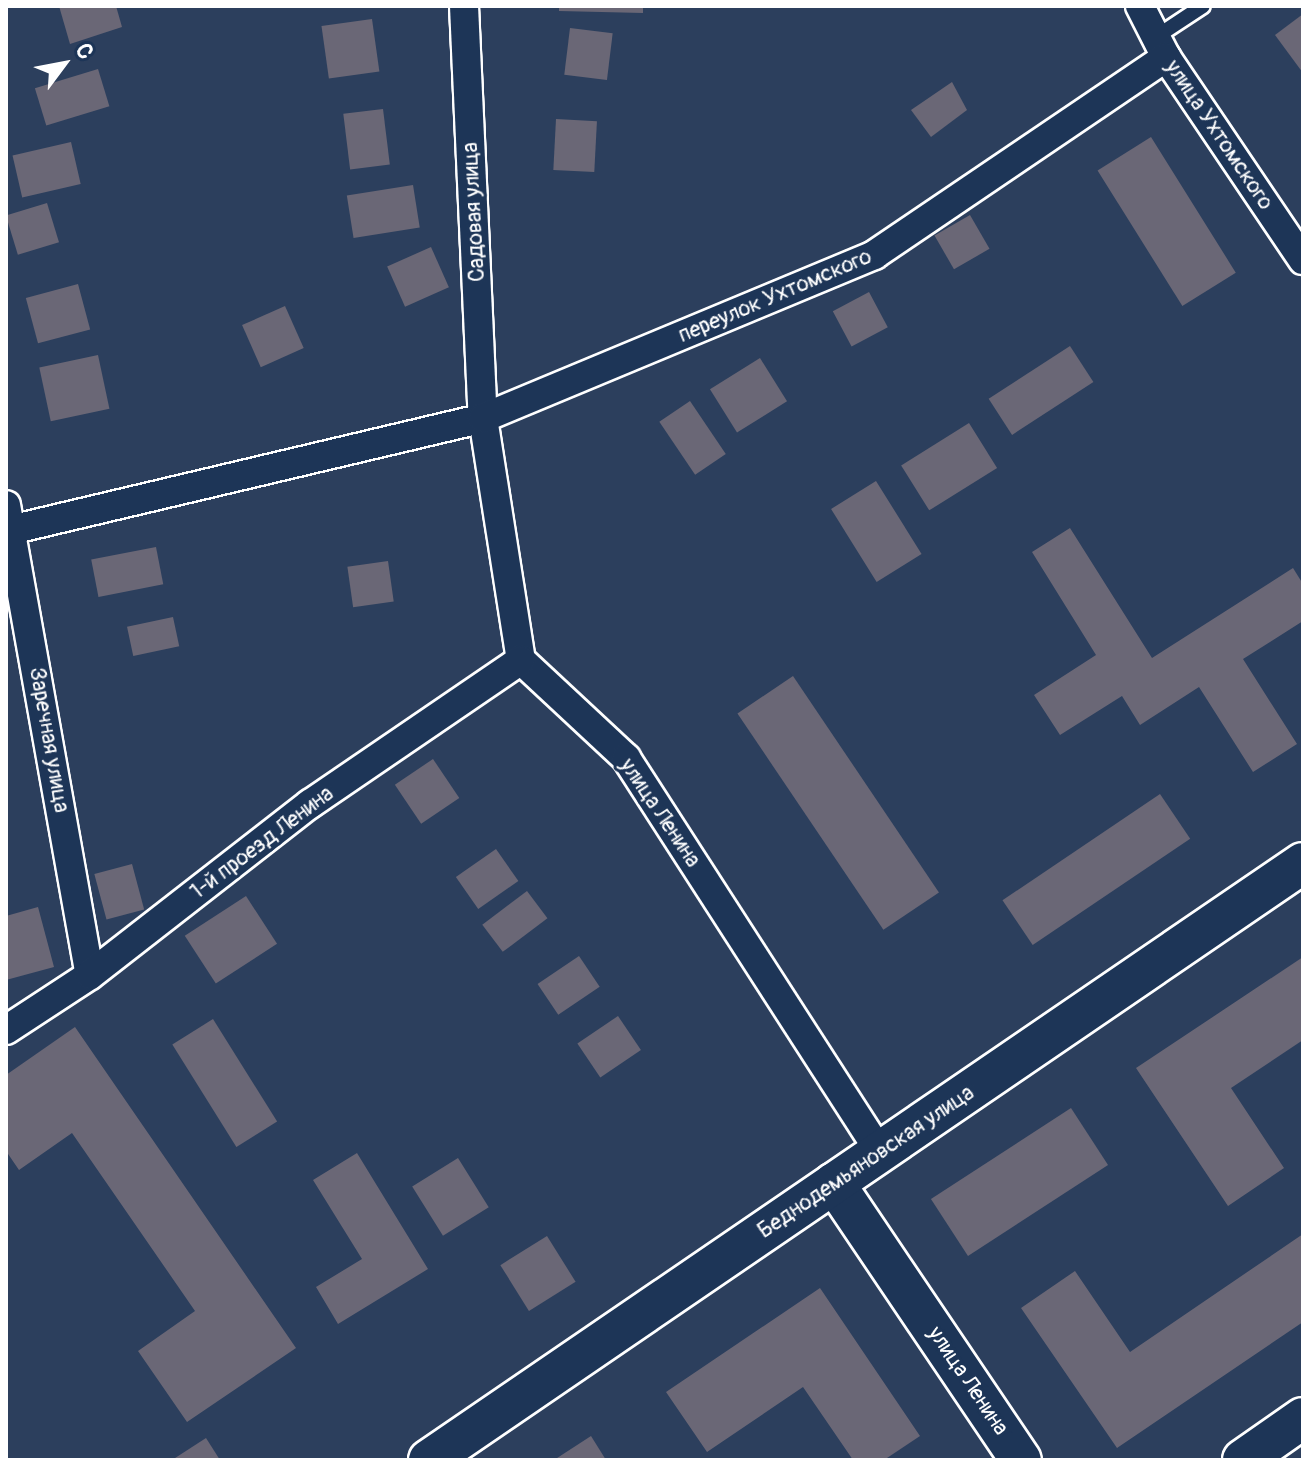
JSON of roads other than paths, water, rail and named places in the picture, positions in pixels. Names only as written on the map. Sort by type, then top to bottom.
[{"type":"main road","name":"Беднодемьяновская улица","points":[[429,1460],[1303,863]]},
{"type":"main road","name":"улица Ленина","points":[[834,1183],[1021,1460]]},
{"type":"main road","points":[[1243,1460],[1303,1418]]},
{"type":"street","name":"Садовая улица","points":[[464,6],[483,418]]},
{"type":"street","name":"улица Ухтомского","points":[[1140,6],[1161,47],[1303,260]]},
{"type":"street","name":"переулок Ухтомского","points":[[8,522],[483,418],[874,255],[1161,47]]},
{"type":"street","points":[[483,418],[521,660]]},
{"type":"street","name":"Заречная улица","points":[[8,522],[90,975]]},
{"type":"street","name":"1-й проезд Ленина","points":[[6,1030],[90,975],[310,804],[521,660]]},
{"type":"street","name":"улица Ленина","points":[[521,660],[626,758],[880,1152]]},
{"type":"lane","points":[[1161,47],[1203,6]]}]
